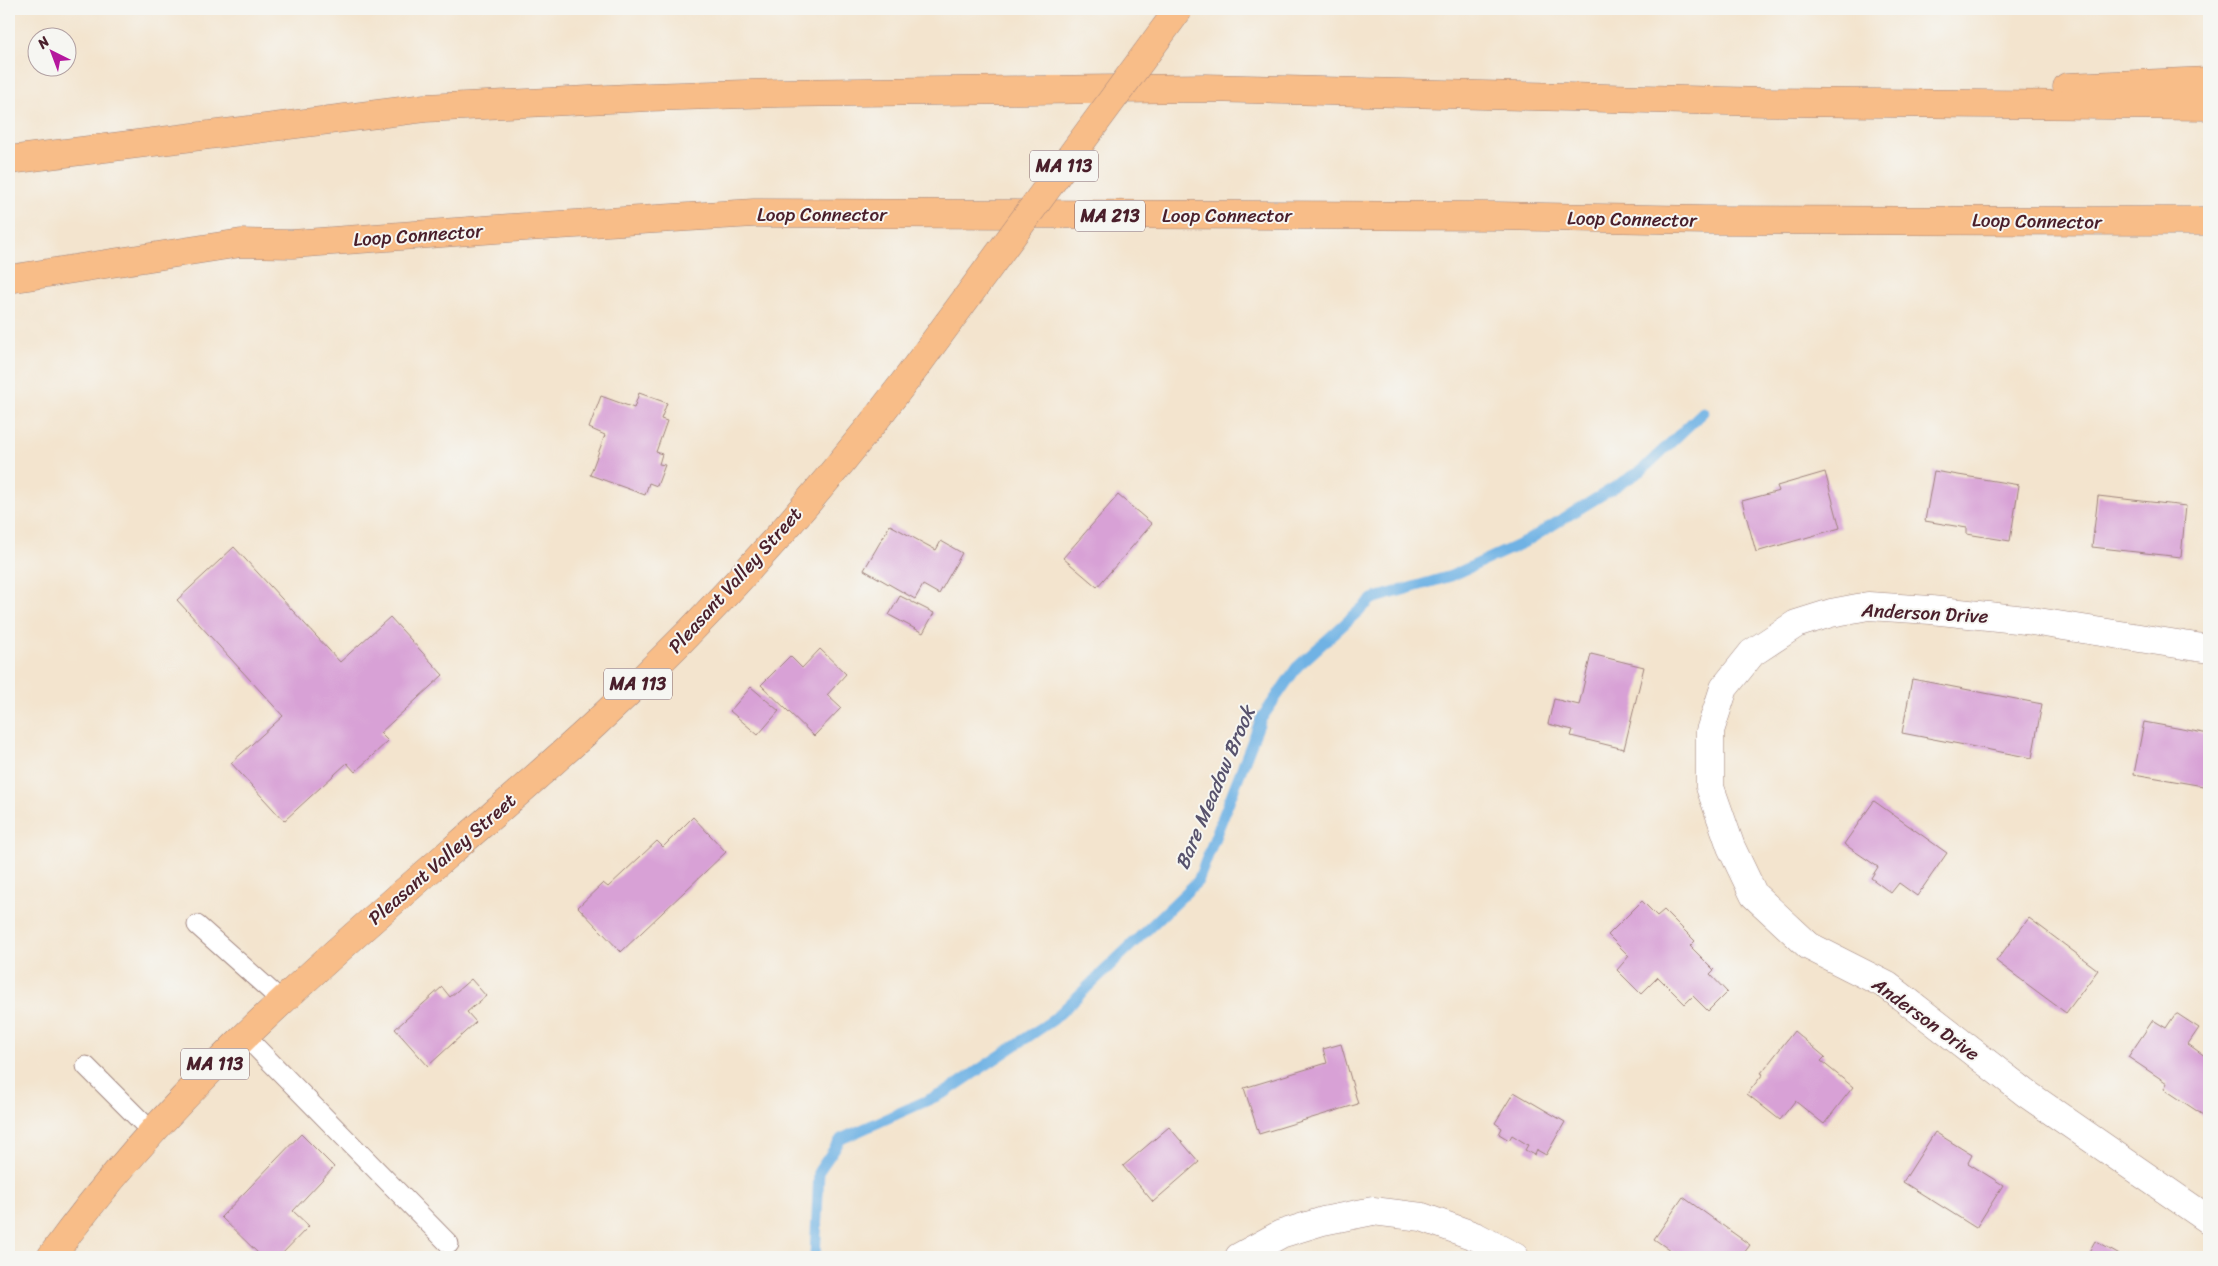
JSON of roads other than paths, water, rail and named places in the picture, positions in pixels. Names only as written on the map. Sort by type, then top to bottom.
[{"type":"main road","name":"Pleasant Valley Street","points":[[51,1257],[90,1202],[206,1073],[282,1001],[580,738],[708,615],[765,552],[905,383],[1179,9]]},
{"type":"main road","points":[[1766,102],[2209,80]]},
{"type":"main road","points":[[9,160],[424,108],[650,97],[1205,88],[1766,102],[2209,106]]},
{"type":"main road","name":"Loop Connector","points":[[9,279],[241,244],[292,244],[754,213],[1488,216],[1706,220],[2209,221]]},
{"type":"street","name":"Anderson Drive","points":[[2209,649],[2026,620],[1931,610],[1868,606],[1831,613],[1796,624],[1752,653],[1724,688],[1710,731],[1710,787],[1731,847],[1754,896],[1809,946],[1888,986],[2027,1094],[2209,1220]]},
{"type":"street","points":[[1239,1257],[1281,1234],[1323,1221],[1373,1211],[1422,1217],[1477,1237],[1515,1257]]},
{"type":"lane","points":[[198,925],[282,1001]]},
{"type":"lane","points":[[245,1036],[448,1244]]},
{"type":"lane","points":[[86,1066],[152,1132]]},
{"type":"waterway","name":"Bare Meadow Brook","points":[[815,1257],[819,1171],[841,1139],[946,1092],[1053,1020],[1198,881],[1261,719],[1297,667],[1372,599],[1451,576],[1525,542],[1641,471],[1703,412]]}]
